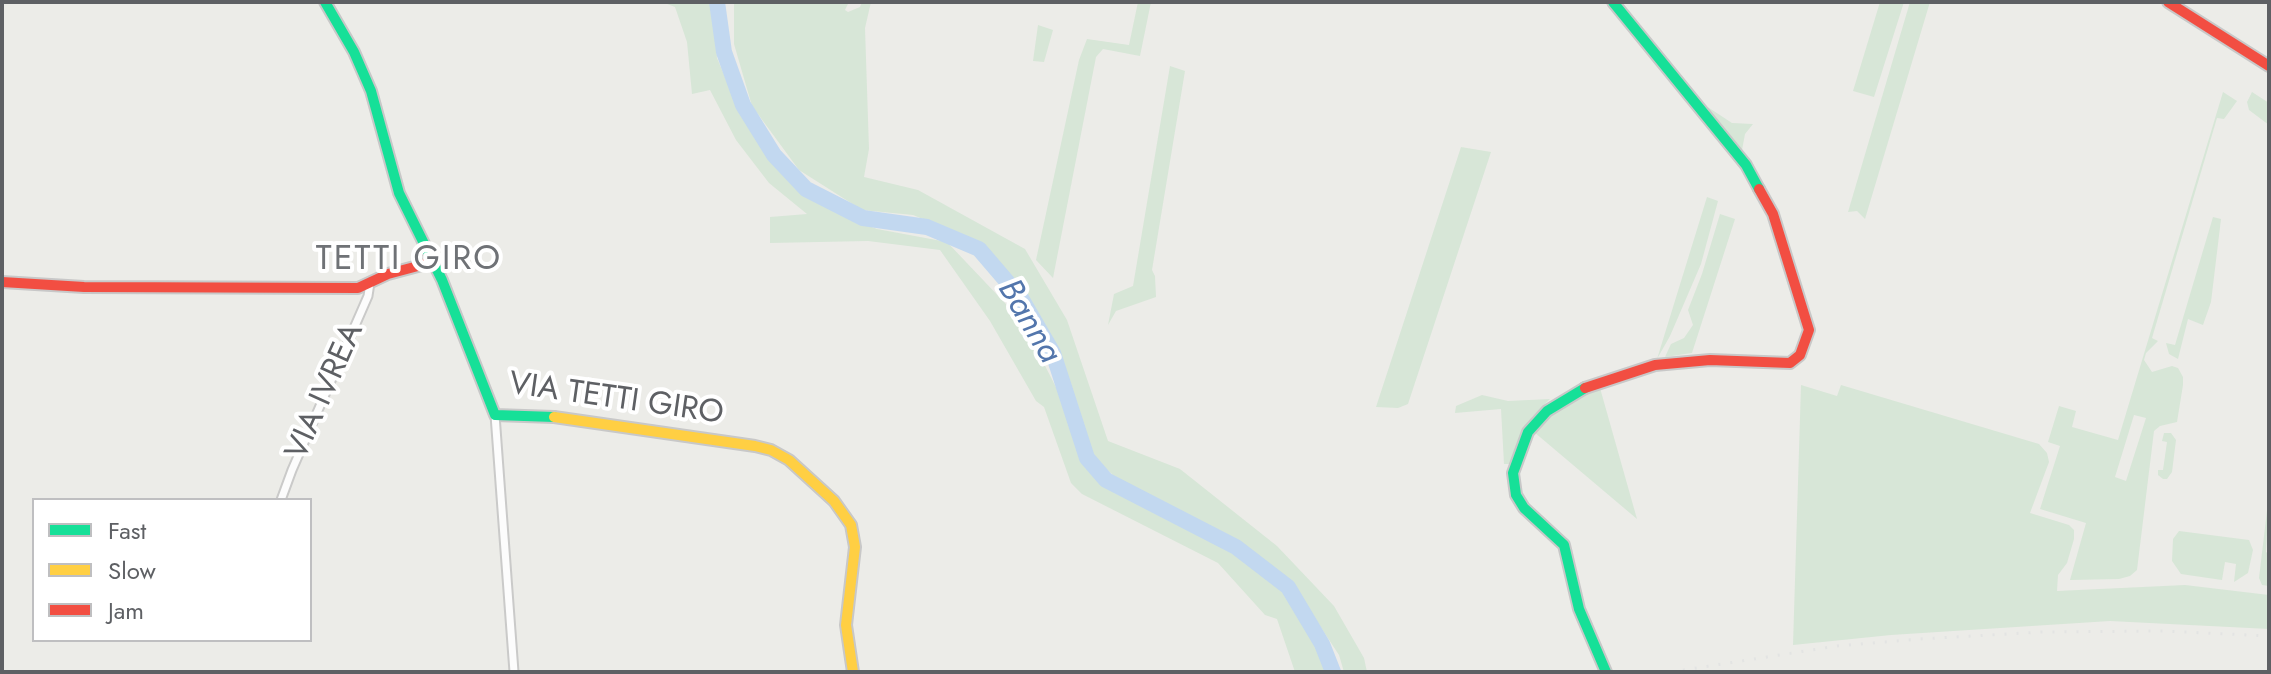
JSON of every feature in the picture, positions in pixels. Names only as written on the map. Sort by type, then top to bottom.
[{"type":"street","name":"VIA TETTI GIRO","points":[[325,2],[354,52],[371,91],[399,193],[433,262],[495,415],[583,419],[771,450],[789,460],[834,501],[851,525],[855,547],[846,625],[853,672]]},
{"type":"street","points":[[1606,672],[1579,609],[1564,545],[1524,508],[1516,495],[1513,473],[1528,432],[1547,411],[1582,389],[1655,365],[1710,360],[1790,363],[1800,355],[1809,330],[1773,214],[1746,165],[1613,2]]},
{"type":"street","points":[[2168,2],[2269,66]]},
{"type":"street","points":[[2,282],[84,287],[358,288],[388,274],[433,262]]},
{"type":"street","name":"VIA IVREA","points":[[282,498],[368,296],[370,283]]},
{"type":"street","points":[[495,415],[514,672]]},
{"type":"green space","points":[[662,2],[714,2],[717,58],[739,110],[768,158],[801,190],[854,220],[877,229],[947,242],[1022,321],[1059,393],[1081,462],[1105,484],[1231,550],[1280,586],[1319,643],[1329,672],[1295,672],[1277,619],[1265,615],[1218,563],[1082,494],[1071,483],[1044,407],[1036,401],[990,321],[940,250],[868,241],[770,243],[770,217],[807,214],[769,183],[736,140],[710,90],[692,94],[687,42],[675,7]]},
{"type":"green space","points":[[734,2],[849,2],[845,10],[848,12],[860,7],[862,2],[871,2],[865,28],[869,149],[864,177],[918,190],[1025,249],[1067,320],[1108,441],[1180,469],[1277,546],[1334,606],[1364,658],[1367,672],[1344,672],[1339,655],[1293,585],[1243,544],[1114,476],[1093,457],[1060,353],[1028,297],[982,243],[913,215],[862,210],[799,170],[752,106],[734,44]]},
{"type":"green space","points":[[1138,2],[1151,2],[1140,56],[1103,49],[1096,57],[1053,278],[1036,260],[1079,60],[1087,39],[1129,45]]},
{"type":"green space","points":[[1880,2],[1904,2],[1874,97],[1853,91]]},
{"type":"green space","points":[[1910,2],[1930,2],[1865,219],[1857,211],[1848,212]]},
{"type":"green space","points":[[1038,25],[1053,30],[1044,62],[1033,61]]},
{"type":"green space","points":[[1170,66],[1185,71],[1152,270],[1156,297],[1116,311],[1108,325],[1114,294],[1133,286]]},
{"type":"green space","points":[[2223,92],[2237,101],[2224,119],[2217,118],[2152,338],[2158,341],[2146,353],[2144,360],[2152,372],[2172,366],[2178,368],[2183,385],[2177,422],[2160,426],[2154,431],[2137,570],[2119,579],[2070,580],[2086,523],[2040,509],[2060,446],[2048,442],[2059,406],[2076,411],[2072,427],[2118,440]],"holes":[[[2134,415],[2146,418],[2126,481],[2115,477]]]},
{"type":"green space","points":[[2252,92],[2269,103],[2269,125],[2249,110],[2247,102]]},
{"type":"green space","points":[[1700,102],[1732,123],[1753,124],[1745,134],[1742,150]]},
{"type":"green space","points":[[1461,147],[1491,152],[1408,404],[1398,408],[1376,407]]},
{"type":"green space","points":[[1707,197],[1718,201],[1701,264],[1657,359]]},
{"type":"green space","points":[[1720,214],[1735,219],[1692,353],[1665,357],[1671,344],[1684,338],[1693,325],[1688,310]]},
{"type":"green space","points":[[2213,217],[2221,219],[2211,302],[2203,325],[2188,319],[2178,359],[2169,354],[2166,343],[2175,345]]},
{"type":"green space","points":[[1801,385],[1837,396],[1841,385],[2039,444],[2047,453],[2049,462],[2030,513],[2069,525],[2074,530],[2067,563],[2058,575],[2057,591],[2185,585],[2269,595],[2269,629],[2110,621],[1891,635],[1793,645]]},
{"type":"green space","points":[[1600,388],[1637,519],[1534,432],[1550,412],[1573,397]]},
{"type":"green space","points":[[1482,395],[1508,401],[1550,399],[1521,434],[1513,464],[1504,464],[1501,409],[1455,413],[1456,406]]},
{"type":"green space","points":[[2164,433],[2171,433],[2176,440],[2172,472],[2167,479],[2158,475],[2158,470],[2163,470],[2167,442],[2162,441]]},
{"type":"green space","points":[[2269,494],[2266,552],[2269,554],[2269,586],[2262,585],[2259,578]]},
{"type":"green space","points":[[2179,531],[2249,540],[2253,550],[2248,573],[2234,582],[2236,564],[2225,562],[2222,580],[2181,574],[2172,561],[2173,539]]},
{"type":"waterway","name":"Banna","points":[[717,2],[724,52],[743,105],[774,155],[806,189],[863,218],[927,227],[979,249],[1021,298],[1053,353],[1087,458],[1106,480],[1236,547],[1288,587],[1322,644],[1333,672]]},
{"type":"railway","points":[[1671,672],[1837,646],[1920,639],[2042,632],[2163,631],[2269,636]]},
{"type":"traffic: fast","points":[[325,2],[354,52],[371,91],[399,193],[442,280],[495,415],[554,417]]},
{"type":"traffic: fast","points":[[1613,2],[1746,165],[1759,189]]},
{"type":"traffic: fast","points":[[1585,388],[1547,411],[1528,432],[1513,473],[1516,495],[1524,508],[1564,545],[1579,609],[1606,672]]},
{"type":"traffic: slow","points":[[554,417],[755,446],[789,460],[834,501],[851,525],[855,547],[846,625],[853,672]]},
{"type":"traffic: jam","points":[[2168,2],[2269,66]]},
{"type":"traffic: jam","points":[[1585,388],[1655,365],[1710,360],[1790,363],[1800,355],[1809,330],[1773,214],[1759,189]]},
{"type":"traffic: jam","points":[[2,282],[84,287],[358,288],[388,274],[433,262]]},
{"type":"district","name":"TETTI GIRO","points":[[409,261]]}]
